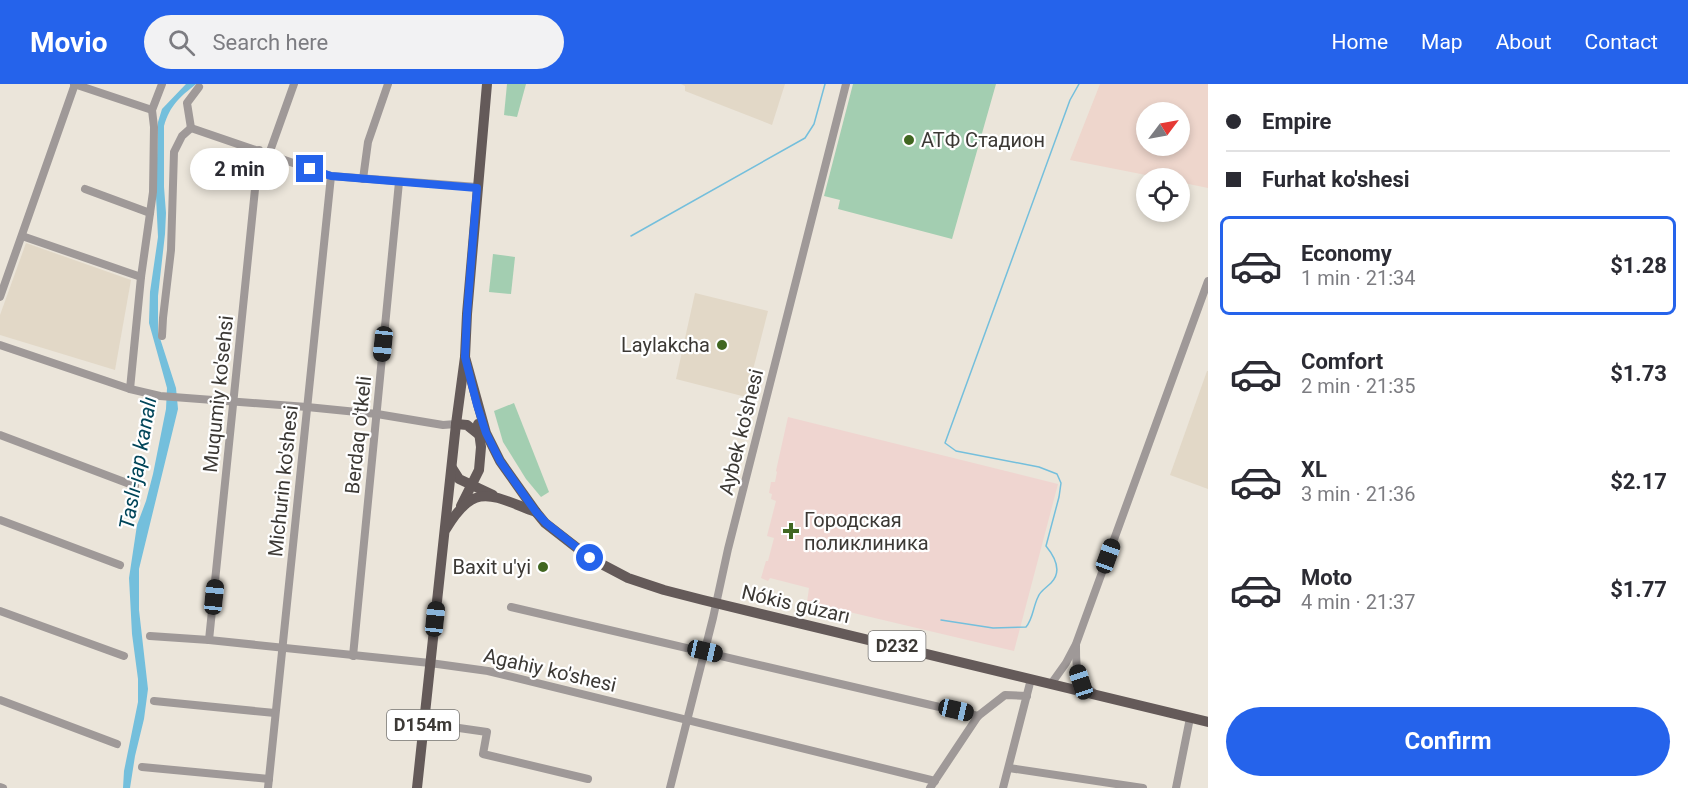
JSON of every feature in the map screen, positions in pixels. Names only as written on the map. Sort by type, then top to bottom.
[{"type":"main road","name":"D154m","points":[[417,788],[465,357],[487,84]]},
{"type":"main road","name":"D232","points":[[465,357],[486,433],[496,453]]},
{"type":"main road","points":[[444,532],[461,506],[479,470],[480,435],[477,405]]},
{"type":"main road","name":"D232","points":[[456,424],[467,425],[480,435],[496,453],[536,512]]},
{"type":"main road","points":[[452,468],[459,479],[472,486],[536,512]]},
{"type":"main road","points":[[461,506],[481,496],[496,497]]},
{"type":"main road","name":"Nókis gúzarı","points":[[536,512],[546,523],[590,558],[628,578],[664,590],[1208,722]]},
{"type":"street","points":[[0,297],[75,84],[152,110]]},
{"type":"street","points":[[130,389],[141,277],[153,192],[152,110],[162,84]]},
{"type":"street","points":[[269,154],[294,84]]},
{"type":"street","points":[[363,179],[368,142],[388,84]]},
{"type":"street","name":"Aybek ko'shesi","points":[[670,788],[846,84]]},
{"type":"street","points":[[191,128],[187,103],[199,87]]},
{"type":"street","points":[[191,128],[331,176],[477,188]]},
{"type":"street","points":[[162,336],[171,250],[174,152],[182,136],[191,128]]},
{"type":"street","name":"Muqumiy ko'sehsi","points":[[209,640],[259,150]]},
{"type":"street","name":"Michurin ko'shesi","points":[[269,783],[331,176]]},
{"type":"street","name":"Berdaq o'tkeli","points":[[353,656],[399,182]]},
{"type":"street","points":[[85,189],[150,213]]},
{"type":"street","points":[[22,236],[141,277]]},
{"type":"street","points":[[1051,684],[1076,645],[1207,284]]},
{"type":"street","points":[[0,345],[130,389],[160,396],[234,400],[377,414],[443,425],[456,424]]},
{"type":"street","points":[[0,435],[135,486]]},
{"type":"street","points":[[0,520],[120,566]]},
{"type":"street","points":[[511,607],[978,716]]},
{"type":"street","points":[[0,611],[124,656]]},
{"type":"street","name":"Agahiy ko'shesi","points":[[150,636],[209,640],[488,670],[688,719],[933,785]]},
{"type":"street","points":[[1076,645],[1076,669],[1081,682],[1095,694]]},
{"type":"street","points":[[1004,788],[1031,679]]},
{"type":"street","points":[[933,785],[978,716],[1005,694],[1027,696]]},
{"type":"street","points":[[0,700],[117,744]]},
{"type":"street","points":[[154,701],[275,714]]},
{"type":"street","points":[[1176,788],[1190,718]]},
{"type":"street","points":[[424,723],[487,732],[483,754],[588,779]]},
{"type":"street","points":[[142,767],[269,783]]},
{"type":"street","points":[[1009,768],[1143,788]]},
{"type":"shaded area","points":[[681,84],[785,84],[772,125],[685,91],[685,86]]},
{"type":"shaded area","points":[[1100,84],[1208,84],[1208,188],[1190,184],[1190,168],[1136,168],[1136,173],[1070,160]]},
{"type":"shaded area","points":[[26,243],[131,280],[115,370],[0,335],[0,315]]},
{"type":"shaded area","name":"Laylakcha","points":[[695,293],[768,311],[746,397],[676,379]]},
{"type":"shaded area","points":[[1208,371],[1208,489],[1170,475]]},
{"type":"shaded area","points":[[788,417],[1058,484],[1014,651],[807,602],[809,588],[770,578],[768,581],[761,578],[774,538],[767,536],[776,501],[771,499],[772,494],[769,493],[771,482],[775,482]]},
{"type":"green space","points":[[507,84],[526,84],[517,117],[504,115]]},
{"type":"green space","name":"АТФ Стадион","points":[[853,84],[996,84],[952,239],[838,209],[840,200],[824,196]]},
{"type":"green space","points":[[493,254],[515,257],[511,294],[489,292]]},
{"type":"green space","points":[[514,403],[549,492],[541,497],[526,479],[503,442],[494,411]]},
{"type":"water","points":[[186,84],[196,84],[176,102],[164,126],[166,213],[158,296],[158,332],[176,388],[178,409],[139,569],[139,610],[148,689],[130,788],[123,788],[124,771],[138,702],[129,578],[137,525],[153,474],[166,409],[167,388],[149,323],[150,292],[158,237],[156,196],[158,122],[162,109]]},
{"type":"waterway","points":[[631,236],[805,138],[814,124],[825,84]]},
{"type":"waterway","points":[[941,620],[993,628],[1026,627],[1039,595],[1057,574],[1055,559],[1046,546],[1059,497],[1061,483],[1057,474],[1039,467],[956,451],[945,443],[1070,100],[1079,84]]},
{"type":"place","name":"АТФ Стадион","points":[[909,140]]},
{"type":"place","name":"Laylakcha","points":[[722,345]]},
{"type":"place","name":"Городская поликлиника","points":[[791,531]]},
{"type":"place","name":"Baxit u'yi","points":[[543,567]]},
{"type":"route","points":[[310,169],[331,176],[477,188],[465,357],[477,405],[486,433],[500,461],[536,512],[546,523],[590,558]]},
{"type":"water label","name":"Taslı-jap kanalı","points":[[138,463]]}]
